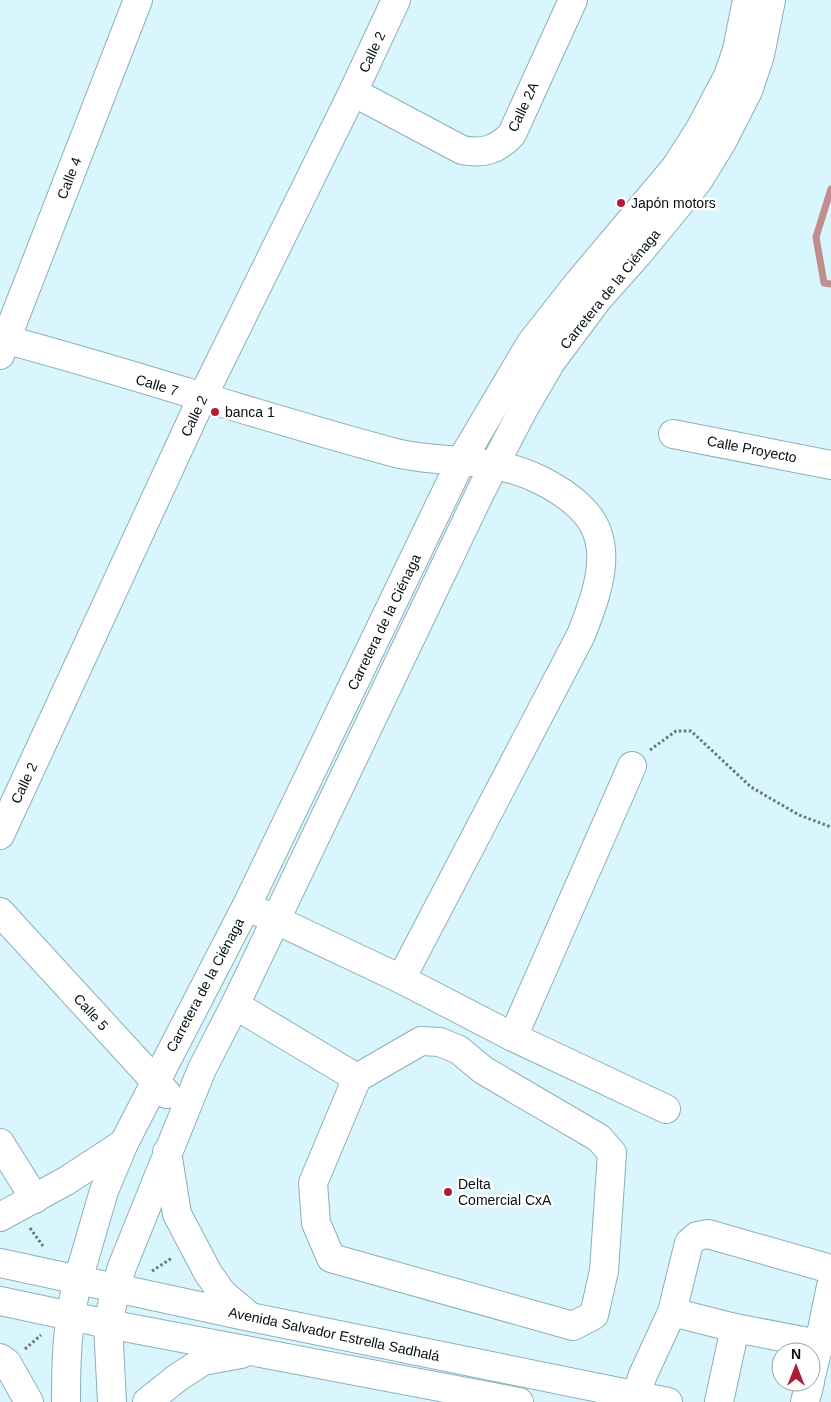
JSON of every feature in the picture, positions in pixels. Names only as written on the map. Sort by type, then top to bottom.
[{"type":"main road","name":"Calle 4","points":[[2,345],[138,0]]},
{"type":"main road","name":"Calle 2","points":[[0,835],[202,398],[353,92],[396,0]]},
{"type":"main road","name":"Calle 2A","points":[[353,92],[462,150],[478,153],[492,149],[504,143],[512,134],[573,0]]},
{"type":"main road","name":"Carretera de la Ciénaga","points":[[66,1402],[69,1315],[78,1280],[104,1191],[154,1082],[247,905],[461,461],[531,343],[579,282],[675,168],[700,129],[728,76],[737,50],[747,0]]},
{"type":"main road","name":"Carretera de la Ciénaga","points":[[112,1402],[108,1324],[116,1287],[167,1152],[202,1069],[235,1005],[274,920],[496,465],[551,362],[598,299],[698,181],[722,142],[748,91],[760,55],[771,0]]},
{"type":"main road","name":"Calle 7","points":[[2,345],[202,398],[399,454],[496,465],[524,474],[560,491],[582,509],[596,530],[602,549],[601,569],[594,602],[581,635],[401,979]]},
{"type":"main road","name":"Calle Proyecto","points":[[673,434],[831,465]]},
{"type":"main road","points":[[513,1037],[640,758]]},
{"type":"main road","points":[[247,905],[274,920],[401,979],[513,1037],[666,1109]]},
{"type":"main road","name":"Calle 5","points":[[0,912],[154,1082],[185,1110]]},
{"type":"main road","points":[[235,1005],[357,1078]]},
{"type":"main road","points":[[421,1041],[440,1042],[459,1050],[483,1070],[599,1138],[612,1153],[604,1271],[594,1315],[573,1326],[332,1258],[316,1223],[313,1183],[357,1078],[421,1041]]},
{"type":"main road","points":[[0,1142],[17,1208],[124,1144]]},
{"type":"main road","points":[[167,1152],[177,1214],[188,1238],[222,1293],[250,1317]]},
{"type":"main road","points":[[637,1396],[642,1377],[672,1312],[689,1242],[697,1236],[708,1234],[827,1268],[831,1272]]},
{"type":"main road","name":"Avenida Salvador Estrella Sadhalá","points":[[0,1263],[250,1317],[668,1402]]},
{"type":"main road","points":[[819,1342],[831,1286]]},
{"type":"main road","points":[[0,1301],[108,1324],[259,1351],[519,1402]]},
{"type":"main road","points":[[672,1312],[735,1328],[808,1342]]},
{"type":"main road","points":[[719,1402],[735,1328]]},
{"type":"main road","points":[[147,1402],[177,1378],[203,1361],[259,1351]]},
{"type":"main road","points":[[0,1358],[7,1363],[29,1402]]},
{"type":"path","points":[[640,758],[676,731],[691,731],[752,787],[799,815],[831,827]]},
{"type":"path","points":[[17,1208],[47,1252]]},
{"type":"waterway","points":[[831,189],[816,237],[824,283],[831,284]]},
{"type":"place","name":"Japón motors","points":[[621,203]]},
{"type":"place","name":"banca 1","points":[[215,412]]},
{"type":"place","name":"Delta Comercial CxA","points":[[448,1192]]}]
